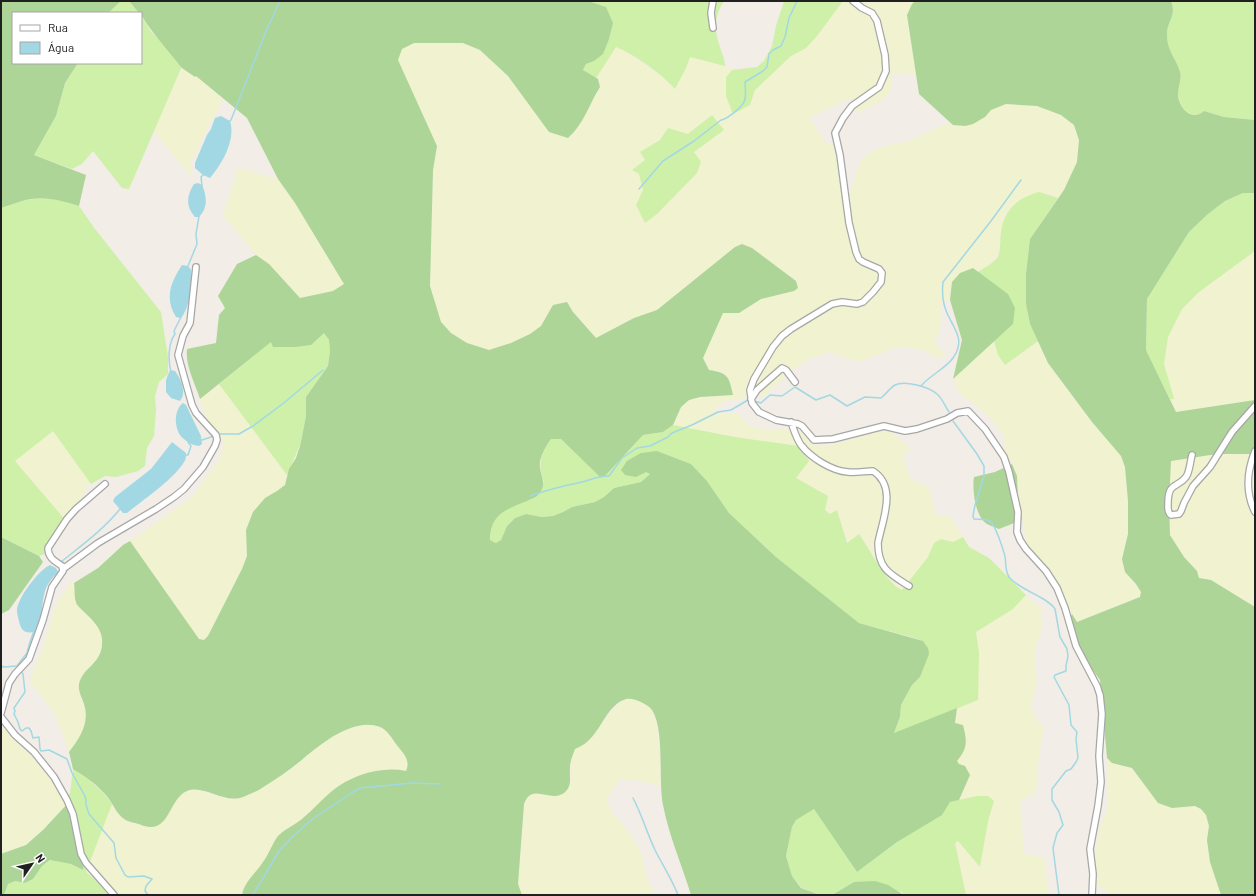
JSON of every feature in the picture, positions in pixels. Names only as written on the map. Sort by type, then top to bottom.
[{"type":"street","points":[[713,1],[711,13],[713,28]]},
{"type":"street","points":[[853,1],[872,13],[877,20],[885,55],[886,71],[879,86],[852,106],[842,118],[835,133],[842,166],[848,216],[856,252],[859,259],[863,262],[879,269],[882,273],[882,282],[863,302],[857,304],[842,302],[832,304],[782,336],[773,347],[754,379],[750,390],[753,407],[762,415],[802,426],[814,440],[820,441],[840,438],[884,426],[905,431],[917,429],[947,419],[957,413],[968,411],[985,429],[997,445],[1004,456],[1009,472],[1018,512],[1017,532],[1020,540],[1046,571],[1057,588],[1065,608],[1076,646],[1097,686],[1100,695],[1102,714],[1099,756],[1101,782],[1090,849],[1093,874],[1092,895]]},
{"type":"street","points":[[1,713],[9,684],[29,660],[44,620],[52,587],[63,569],[98,543],[156,509],[184,489],[203,467],[215,446],[217,440],[216,435],[196,413],[192,404],[178,355],[183,336],[190,323],[196,267]]},
{"type":"street","points":[[751,399],[757,390],[782,368],[786,370],[795,382]]},
{"type":"street","points":[[1192,455],[1186,477],[1169,490],[1168,513],[1171,515],[1179,514],[1193,486],[1210,467],[1232,432],[1255,406]]},
{"type":"street","points":[[791,422],[797,439],[802,446],[820,461],[841,471],[873,471],[882,479],[888,496],[878,543],[878,550],[882,564],[887,572],[909,586]]},
{"type":"street","points":[[1255,451],[1249,471],[1248,488],[1255,512]]},
{"type":"street","points":[[63,569],[51,558],[48,553],[48,548],[67,519],[76,509],[105,484]]},
{"type":"street","points":[[1,717],[15,736],[34,752],[54,777],[67,800],[72,814],[81,854],[89,866],[114,895]]},
{"type":"green space","points":[[1,1],[121,1],[109,12],[12,12],[12,64],[77,64],[65,83],[56,116],[34,155],[86,175],[79,206],[57,200],[37,198],[1,208]]},
{"type":"green space","points":[[121,1],[129,1],[138,12],[109,12]]},
{"type":"green space","points":[[129,1],[588,1],[606,7],[613,23],[609,39],[603,54],[594,61],[586,64],[583,70],[598,79],[600,87],[578,127],[568,138],[549,132],[508,76],[480,50],[463,43],[414,43],[402,49],[398,60],[437,146],[433,170],[430,286],[441,322],[451,333],[467,343],[489,350],[511,343],[530,334],[541,326],[553,305],[567,302],[573,312],[596,338],[634,318],[657,310],[735,247],[742,244],[752,248],[796,281],[798,288],[794,291],[761,299],[739,313],[723,313],[703,358],[709,370],[720,372],[727,376],[733,395],[700,397],[689,400],[681,407],[673,425],[663,432],[643,435],[605,476],[601,478],[561,439],[551,439],[544,450],[540,461],[543,483],[541,491],[537,496],[506,510],[501,514],[493,524],[490,540],[496,543],[501,540],[507,526],[515,518],[526,514],[542,517],[553,516],[572,507],[595,502],[604,497],[614,488],[641,482],[650,474],[646,472],[636,477],[625,475],[621,470],[627,461],[641,453],[657,451],[691,464],[707,481],[729,513],[776,557],[859,623],[923,641],[928,648],[929,654],[920,677],[912,685],[901,705],[900,717],[894,733],[957,708],[955,723],[963,725],[966,744],[957,761],[959,764],[965,766],[970,775],[959,800],[950,802],[942,815],[897,842],[857,872],[814,809],[796,820],[792,827],[786,856],[792,876],[801,888],[817,894],[832,895],[691,895],[672,839],[663,805],[660,742],[656,719],[652,710],[647,705],[636,700],[626,699],[614,706],[593,736],[585,744],[575,749],[570,765],[570,784],[564,793],[553,796],[536,793],[527,798],[524,804],[518,884],[522,895],[242,895],[245,886],[265,859],[278,836],[303,818],[332,791],[348,780],[367,773],[387,770],[406,771],[408,763],[406,757],[391,737],[383,728],[370,725],[349,728],[339,733],[320,745],[275,780],[243,797],[228,798],[200,790],[187,791],[181,795],[166,818],[157,826],[144,826],[124,819],[101,789],[73,769],[69,752],[83,730],[86,718],[86,711],[79,684],[81,678],[97,659],[102,647],[101,634],[97,626],[76,604],[74,583],[98,568],[123,545],[130,541],[199,639],[204,640],[208,636],[242,569],[247,556],[246,530],[253,512],[265,498],[285,485],[289,469],[296,458],[300,446],[306,416],[306,397],[328,366],[330,351],[329,340],[324,333],[311,345],[273,347],[271,342],[200,399],[187,362],[187,349],[216,343],[219,315],[225,308],[218,296],[237,264],[256,255],[269,264],[300,298],[333,291],[344,284],[295,203],[278,179],[247,118],[196,76],[195,77],[182,68],[152,31],[143,17],[142,12],[138,12]]},
{"type":"green space","points":[[588,1],[724,1],[718,12],[716,29],[725,66],[690,57],[675,89],[663,77],[647,65],[631,54],[616,47],[596,78],[583,71],[586,64],[594,61],[605,7]]},
{"type":"green space","points":[[784,1],[843,1],[817,36],[806,48],[791,56],[755,90],[750,105],[733,114],[726,96],[726,77],[732,70],[757,67],[764,61],[772,46],[776,26]]},
{"type":"green space","points":[[843,1],[915,1],[907,15],[916,74],[892,74],[892,85],[888,95],[879,102],[857,113],[852,100],[848,99],[809,118],[827,144],[834,143],[839,146],[845,170],[848,201],[858,168],[862,160],[871,152],[886,146],[908,141],[947,124],[965,126],[985,117],[991,110],[1006,104],[1037,106],[1061,115],[1074,125],[1079,140],[1077,162],[1064,190],[1058,198],[1049,194],[1005,218],[1001,231],[998,257],[978,272],[973,268],[952,282],[950,300],[941,302],[940,330],[934,343],[945,353],[944,356],[938,358],[920,349],[902,347],[894,348],[862,361],[857,361],[830,352],[809,359],[795,368],[765,395],[726,401],[715,408],[713,412],[738,414],[750,426],[764,429],[780,430],[798,428],[812,444],[819,446],[836,444],[882,430],[892,433],[902,441],[910,449],[903,456],[911,480],[929,487],[936,516],[949,515],[963,537],[953,542],[941,539],[902,590],[890,581],[860,534],[848,543],[837,511],[830,514],[825,510],[828,496],[795,478],[798,446],[735,437],[673,425],[681,407],[689,399],[733,395],[728,377],[722,372],[709,370],[703,357],[723,312],[739,313],[761,299],[794,291],[796,281],[752,248],[742,244],[735,247],[657,310],[634,318],[596,338],[566,302],[553,305],[541,326],[530,334],[511,343],[489,350],[467,343],[451,333],[441,322],[430,286],[433,170],[437,146],[398,60],[402,49],[414,43],[463,43],[480,50],[508,76],[549,132],[581,124],[589,105],[600,87],[598,79],[596,78],[616,47],[625,51],[666,79],[674,89],[686,68],[690,57],[725,66],[732,70],[726,77],[726,96],[733,114],[750,105],[755,90],[791,56],[806,48],[817,36]],"holes":[[[668,128],[688,134],[724,130],[643,190],[639,174],[645,159],[641,152],[660,140]]]},
{"type":"green space","points":[[915,1],[1171,1],[1173,11],[1167,29],[1167,40],[1180,72],[1181,77],[1178,98],[1183,108],[1190,114],[1195,115],[1204,111],[1224,117],[1255,120],[1255,193],[1243,193],[1225,201],[1208,214],[1189,232],[1147,299],[1146,350],[1176,412],[1255,400],[1255,454],[1217,454],[1171,461],[1169,503],[1170,535],[1184,557],[1197,571],[1199,578],[1211,580],[1255,607],[1255,895],[1221,895],[1210,862],[1207,840],[1209,826],[1206,815],[1201,809],[1195,806],[1172,808],[1158,803],[1132,768],[1112,763],[1107,758],[1100,680],[1079,651],[1068,621],[1072,614],[1077,622],[1140,597],[1141,592],[1125,572],[1122,559],[1128,534],[1128,501],[1125,467],[1121,456],[1092,422],[1048,363],[1030,324],[1026,304],[1026,274],[1030,239],[1064,190],[1077,162],[1079,140],[1074,125],[1061,115],[1037,106],[1006,104],[991,110],[985,117],[973,124],[965,126],[953,125],[919,94],[907,15]]},
{"type":"green space","points":[[1171,1],[1255,1],[1255,120],[1224,117],[1204,111],[1196,115],[1191,114],[1181,105],[1178,93],[1180,72],[1167,40],[1167,29],[1173,11]]},
{"type":"green space","points":[[142,18],[150,30],[182,66],[129,189],[122,188],[93,151],[82,164],[72,169],[34,155],[56,116],[65,83],[77,64],[142,64]]},
{"type":"green space","points":[[182,67],[195,77],[196,75],[223,100],[190,165],[194,180],[154,131]]},
{"type":"green space","points":[[712,115],[724,130],[694,152],[701,162],[697,173],[657,214],[645,223],[636,205],[643,190],[639,174],[632,170],[645,160],[640,152],[660,140],[668,128],[688,134]]},
{"type":"green space","points":[[238,168],[278,179],[295,203],[344,284],[333,291],[300,298],[269,264],[256,255],[223,215]]},
{"type":"green space","points":[[1039,192],[1058,198],[1030,239],[1026,274],[1026,304],[1030,324],[1038,341],[1005,365],[998,355],[994,341],[1013,324],[978,272],[998,257],[1000,251],[1001,232],[1005,217],[1009,211],[1025,197]]},
{"type":"green space","points":[[1243,193],[1255,193],[1255,251],[1199,292],[1182,309],[1168,337],[1164,364],[1174,399],[1170,399],[1146,350],[1147,299],[1189,232],[1208,214],[1225,201]]},
{"type":"green space","points":[[37,198],[55,199],[79,206],[95,229],[161,312],[168,357],[168,374],[159,382],[155,396],[156,410],[154,436],[147,448],[145,466],[138,471],[116,477],[105,476],[91,484],[53,431],[15,461],[67,522],[59,531],[45,554],[39,556],[1,537],[1,208]]},
{"type":"green space","points":[[1255,251],[1255,400],[1175,412],[1170,399],[1174,399],[1164,364],[1168,337],[1182,309],[1199,292]]},
{"type":"green space","points":[[973,268],[1008,294],[1015,308],[1013,324],[953,379],[962,340],[950,300],[952,282],[960,273]]},
{"type":"green space","points":[[324,333],[329,340],[330,351],[328,366],[306,397],[306,416],[300,445],[287,475],[219,384],[271,342]]},
{"type":"green space","points":[[994,341],[998,355],[1005,365],[1038,341],[1048,363],[1071,395],[1121,456],[1125,467],[1128,501],[1128,534],[1122,559],[1132,580],[1141,592],[1140,597],[1077,622],[1060,593],[1027,545],[1012,464],[1001,451],[1005,449],[1004,435],[978,406],[960,394],[953,379]]},
{"type":"green space","points":[[219,384],[287,475],[285,485],[265,498],[246,530],[247,556],[242,569],[208,636],[204,640],[199,640],[130,541],[191,498],[219,460],[223,447],[223,441],[209,424],[200,399]]},
{"type":"green space","points":[[673,425],[735,437],[798,446],[809,461],[796,478],[828,496],[825,510],[830,514],[837,510],[847,543],[859,534],[890,581],[902,590],[928,557],[934,543],[941,539],[953,542],[963,537],[969,547],[989,558],[1026,595],[1013,609],[976,632],[979,653],[978,700],[894,734],[900,717],[901,705],[912,685],[920,677],[928,648],[923,641],[859,623],[776,557],[729,513],[707,481],[691,464],[657,451],[646,472],[650,474],[641,482],[614,488],[604,497],[595,502],[572,507],[553,516],[542,517],[526,514],[515,518],[507,526],[501,540],[497,543],[490,540],[491,530],[498,516],[511,507],[536,497],[544,481],[541,469],[541,459],[551,439],[561,439],[601,478],[605,476],[643,435],[663,432]]},
{"type":"green space","points":[[53,431],[91,484],[86,487],[81,501],[67,522],[14,461]]},
{"type":"green space","points":[[1217,454],[1255,454],[1255,607],[1211,580],[1199,578],[1197,571],[1184,557],[1170,535],[1169,503],[1171,461]]},
{"type":"green space","points":[[1012,464],[1017,476],[1018,502],[1022,520],[999,529],[987,524],[977,509],[974,495],[974,477],[995,472]]},
{"type":"green space","points":[[1,537],[39,556],[43,562],[9,610],[1,614]]},
{"type":"green space","points":[[71,581],[74,583],[76,603],[98,626],[102,638],[101,652],[94,663],[85,671],[79,694],[84,703],[86,714],[85,729],[69,752],[55,715],[38,691],[30,683],[33,671],[43,648],[56,604]]},
{"type":"green space","points":[[1026,595],[1032,602],[1041,608],[1041,632],[1036,645],[1035,657],[1037,681],[1031,708],[1037,721],[1044,727],[1039,755],[1036,793],[1020,801],[1024,854],[1044,857],[1049,895],[966,895],[954,843],[958,841],[980,867],[988,821],[994,802],[977,796],[959,800],[970,775],[956,761],[955,723],[957,708],[978,700],[978,653],[976,632],[1013,609]]},
{"type":"green space","points":[[633,698],[651,708],[658,725],[661,786],[632,779],[619,780],[607,798],[611,811],[631,835],[642,855],[647,880],[655,895],[522,895],[518,884],[524,804],[527,796],[531,793],[556,796],[571,782],[570,766],[575,749],[588,741],[618,703],[625,699]]},
{"type":"green space","points":[[8,724],[15,741],[40,763],[70,801],[43,830],[26,845],[1,854],[1,730]]},
{"type":"green space","points":[[365,725],[380,727],[386,731],[407,759],[408,765],[406,771],[397,769],[320,802],[303,818],[277,837],[265,861],[245,886],[242,895],[108,895],[98,882],[86,872],[112,804],[120,816],[128,822],[145,826],[170,812],[177,798],[186,791],[194,789],[230,799],[242,797],[264,787],[326,740],[348,729]]},
{"type":"green space","points":[[1107,758],[1112,763],[1132,768],[1172,808],[1195,806],[1201,809],[1206,815],[1209,826],[1207,840],[1210,862],[1221,895],[1112,895],[1096,885],[1093,866],[1100,827],[1107,809]]},
{"type":"green space","points":[[73,769],[99,789],[112,804],[86,872],[98,882],[108,895],[4,895],[8,884],[15,881],[25,883],[33,879],[42,866],[51,860],[71,864],[83,870],[84,860],[82,841],[67,796],[70,793]]},
{"type":"green space","points":[[977,796],[988,796],[994,801],[988,821],[980,867],[958,841],[955,843],[966,895],[904,895],[902,892],[854,882],[832,895],[817,894],[802,888],[792,876],[786,856],[792,827],[796,820],[814,808],[857,872],[946,808],[950,802]]},
{"type":"green space","points":[[70,801],[82,843],[84,861],[83,870],[71,864],[50,860],[42,866],[33,879],[25,883],[15,881],[8,884],[4,895],[1,895],[1,854],[26,845],[43,830]]},
{"type":"green space","points":[[875,881],[888,885],[904,895],[832,895],[854,882]]},
{"type":"water","points":[[221,116],[230,121],[231,136],[223,159],[210,178],[203,175],[195,168],[195,163],[215,118]]},
{"type":"water","points":[[198,183],[202,185],[206,202],[202,213],[199,217],[195,217],[188,205],[188,200],[194,184]]},
{"type":"water","points":[[182,265],[188,266],[191,270],[191,276],[189,301],[181,318],[176,317],[172,310],[170,303],[170,290]]},
{"type":"water","points":[[170,370],[175,371],[181,382],[183,394],[180,401],[171,398],[166,392],[166,380]]},
{"type":"water","points":[[183,403],[186,405],[201,436],[202,444],[199,446],[193,445],[186,441],[178,431],[176,418],[178,410]]},
{"type":"water","points":[[172,442],[186,453],[185,461],[173,476],[158,489],[127,513],[123,513],[113,501],[115,497],[151,469]]},
{"type":"water","points":[[50,565],[56,568],[58,572],[46,588],[38,627],[35,632],[26,632],[20,625],[17,612],[18,605],[30,584],[40,572]]},
{"type":"waterway","points":[[229,122],[280,1]]},
{"type":"waterway","points":[[639,189],[663,161],[694,141],[721,120],[730,116],[743,104],[746,92],[745,82],[763,71],[767,67],[769,54],[781,46],[785,37],[789,18],[797,1]]},
{"type":"waterway","points":[[202,186],[201,177],[203,175]]},
{"type":"waterway","points":[[921,386],[953,358],[959,346],[958,335],[945,306],[943,282],[1021,180]]},
{"type":"waterway","points":[[188,266],[197,244],[196,234],[199,216]]},
{"type":"waterway","points":[[171,372],[169,363],[170,347],[175,334],[174,331],[181,317]]},
{"type":"waterway","points":[[220,434],[239,434],[253,426],[285,402],[323,370]]},
{"type":"waterway","points":[[754,401],[761,403],[770,395],[782,396],[795,387],[816,400],[830,395],[847,406],[865,397],[881,398],[895,385],[905,383],[917,385],[933,391],[937,394],[949,412]]},
{"type":"waterway","points":[[530,496],[599,477],[609,476],[622,458],[637,448],[650,446],[668,437],[672,433],[718,412],[731,410],[748,400]]},
{"type":"waterway","points":[[953,421],[984,466],[984,476],[975,505],[973,516],[974,519],[987,520],[992,523],[1005,556],[1006,570],[1009,577],[1019,586],[1046,601],[1055,609],[1060,637],[1067,649],[1068,656],[1066,671],[1055,675],[1054,677],[1069,705],[1071,725],[1077,732],[1076,739],[1078,758],[1071,769],[1066,771],[1052,789],[1052,800],[1059,812],[1063,825],[1057,833],[1053,848],[1059,895]]},
{"type":"waterway","points":[[202,440],[214,436]]},
{"type":"waterway","points":[[185,455],[188,455],[191,446],[188,442]]},
{"type":"waterway","points":[[61,562],[99,531],[120,509]]},
{"type":"waterway","points":[[17,666],[27,653],[34,631]]},
{"type":"waterway","points":[[1,666],[17,666]]},
{"type":"waterway","points":[[21,671],[23,674],[25,692],[14,708],[14,714],[20,729],[22,731],[29,728],[33,738],[39,737],[41,751],[49,750],[67,759],[72,773],[85,796],[89,814],[114,843],[116,858],[125,875],[128,877],[144,876],[152,879],[146,886],[145,891],[148,895]]},
{"type":"waterway","points":[[253,895],[279,851],[292,837],[314,818],[353,792],[360,788],[412,783],[441,784]]},
{"type":"waterway","points":[[633,798],[655,850],[678,895]]}]
